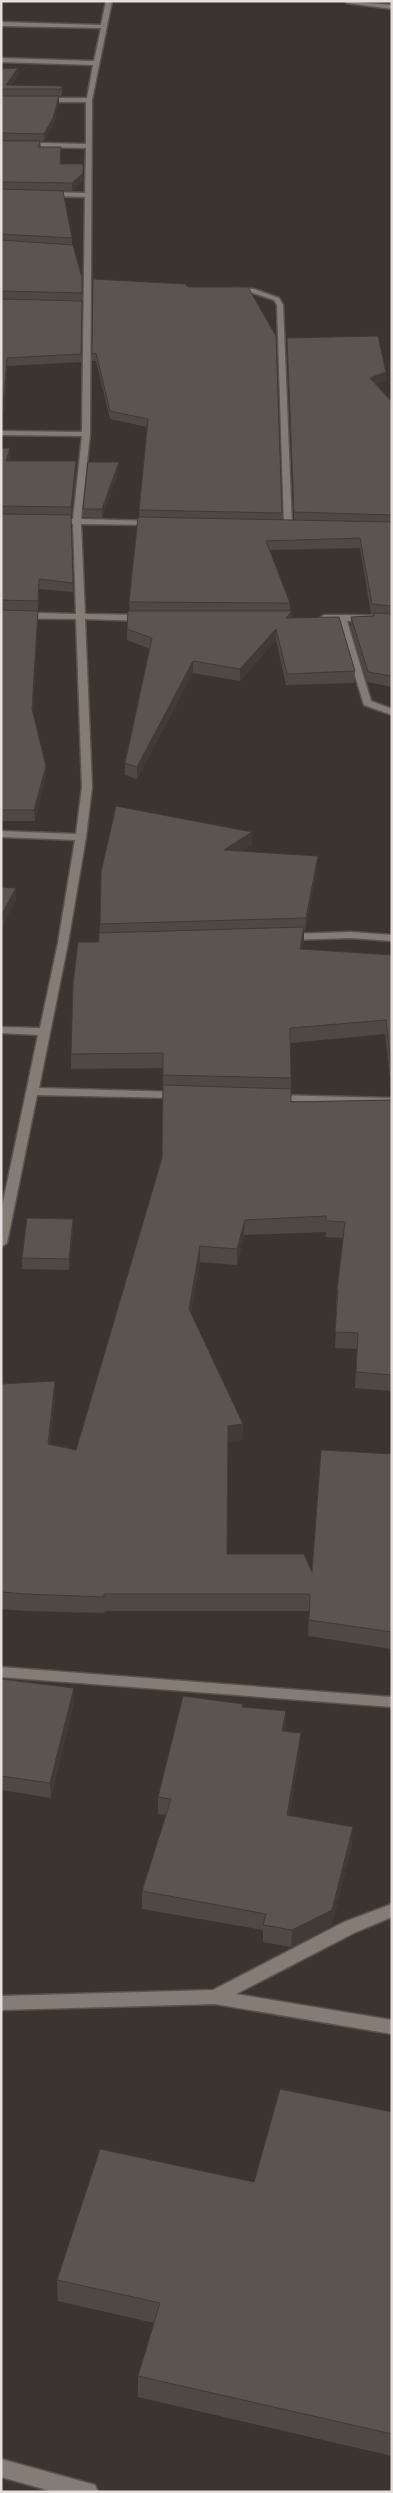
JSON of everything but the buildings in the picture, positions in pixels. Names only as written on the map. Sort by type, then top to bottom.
[{"type":"street","points":[[1,1243],[45,1032],[68,943],[87,787],[79,618],[77,521],[86,434],[83,305],[93,282],[83,249],[88,196],[89,100],[109,1]]},
{"type":"street","points":[[347,1],[392,7]]},
{"type":"street","points":[[1,24],[104,27]]},
{"type":"street","points":[[1,60],[97,63]]},
{"type":"street","points":[[40,100],[89,100]]},
{"type":"street","points":[[1,144],[89,146]]},
{"type":"street","points":[[40,194],[88,196]]},
{"type":"street","points":[[225,290],[254,291],[277,299],[280,305],[288,526]]},
{"type":"street","points":[[1,433],[86,434]]},
{"type":"street","points":[[58,520],[164,523]]},
{"type":"street","points":[[278,526],[297,526]]},
{"type":"street","points":[[1,615],[157,618]]},
{"type":"street","points":[[313,618],[392,619]]},
{"type":"street","points":[[342,618],[367,704],[392,712]]},
{"type":"street","points":[[1,834],[81,837]]},
{"type":"street","points":[[281,937],[351,935],[392,938]]},
{"type":"street","points":[[1,1030],[45,1032]]},
{"type":"street","points":[[33,1091],[192,1096]]},
{"type":"street","points":[[262,1098],[392,1102]]},
{"type":"street","points":[[1,1672],[392,1702]]},
{"type":"street","points":[[215,1997],[350,1927],[392,1910]]},
{"type":"street","points":[[1,2003],[215,1997],[392,2027]]},
{"type":"street","points":[[1,2468],[88,2492]]}]
